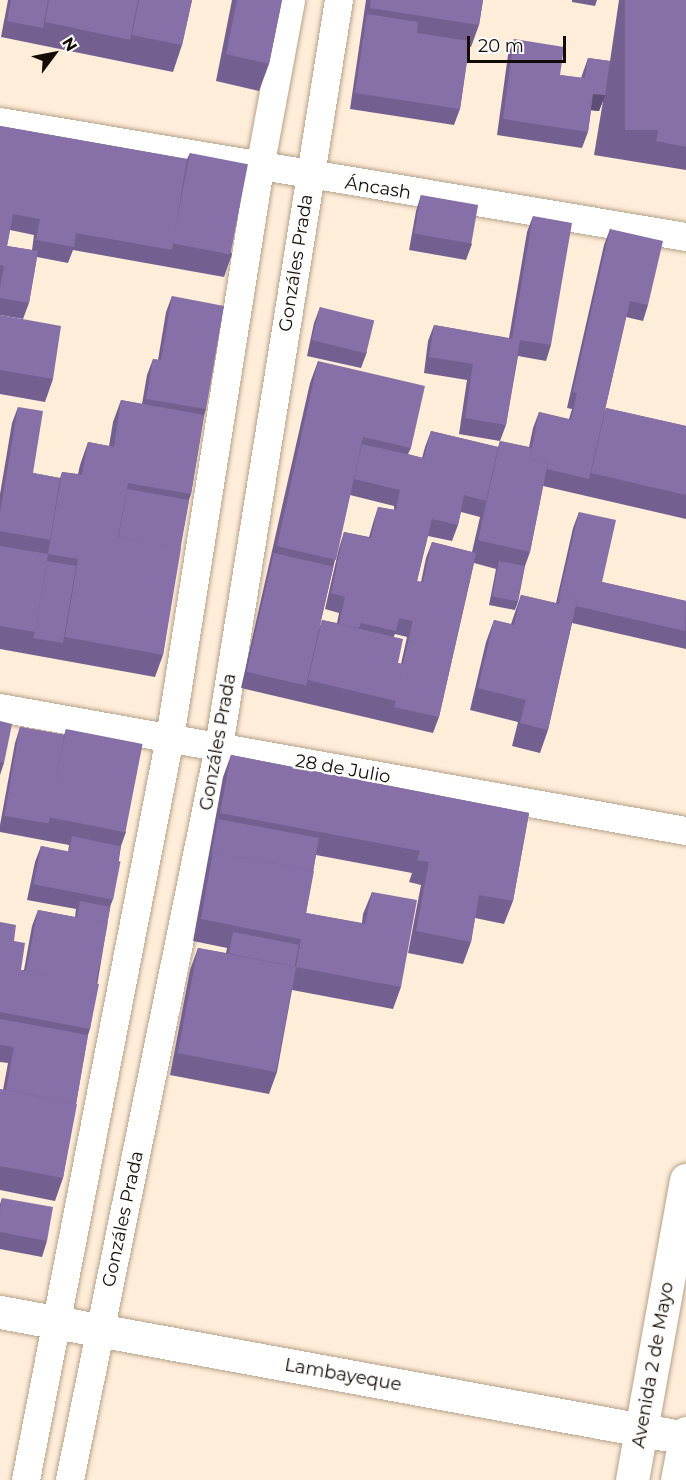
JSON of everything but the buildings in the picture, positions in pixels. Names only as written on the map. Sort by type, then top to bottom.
[{"type":"street","points":[[26,1480],[170,738],[260,168],[291,0]]},
{"type":"street","name":"Gonzáles Prada","points":[[70,1480],[219,747],[339,0]]},
{"type":"street","name":"Áncash","points":[[0,122],[310,177],[686,237]]},
{"type":"street","name":"28 de Julio","points":[[0,708],[686,831]]},
{"type":"street","name":"Avenida 2 de Mayo","points":[[632,1480],[686,1180]]},
{"type":"street","name":"Lambayeque","points":[[0,1312],[686,1436]]},
{"type":"street","points":[[677,1480],[686,1436]]}]
